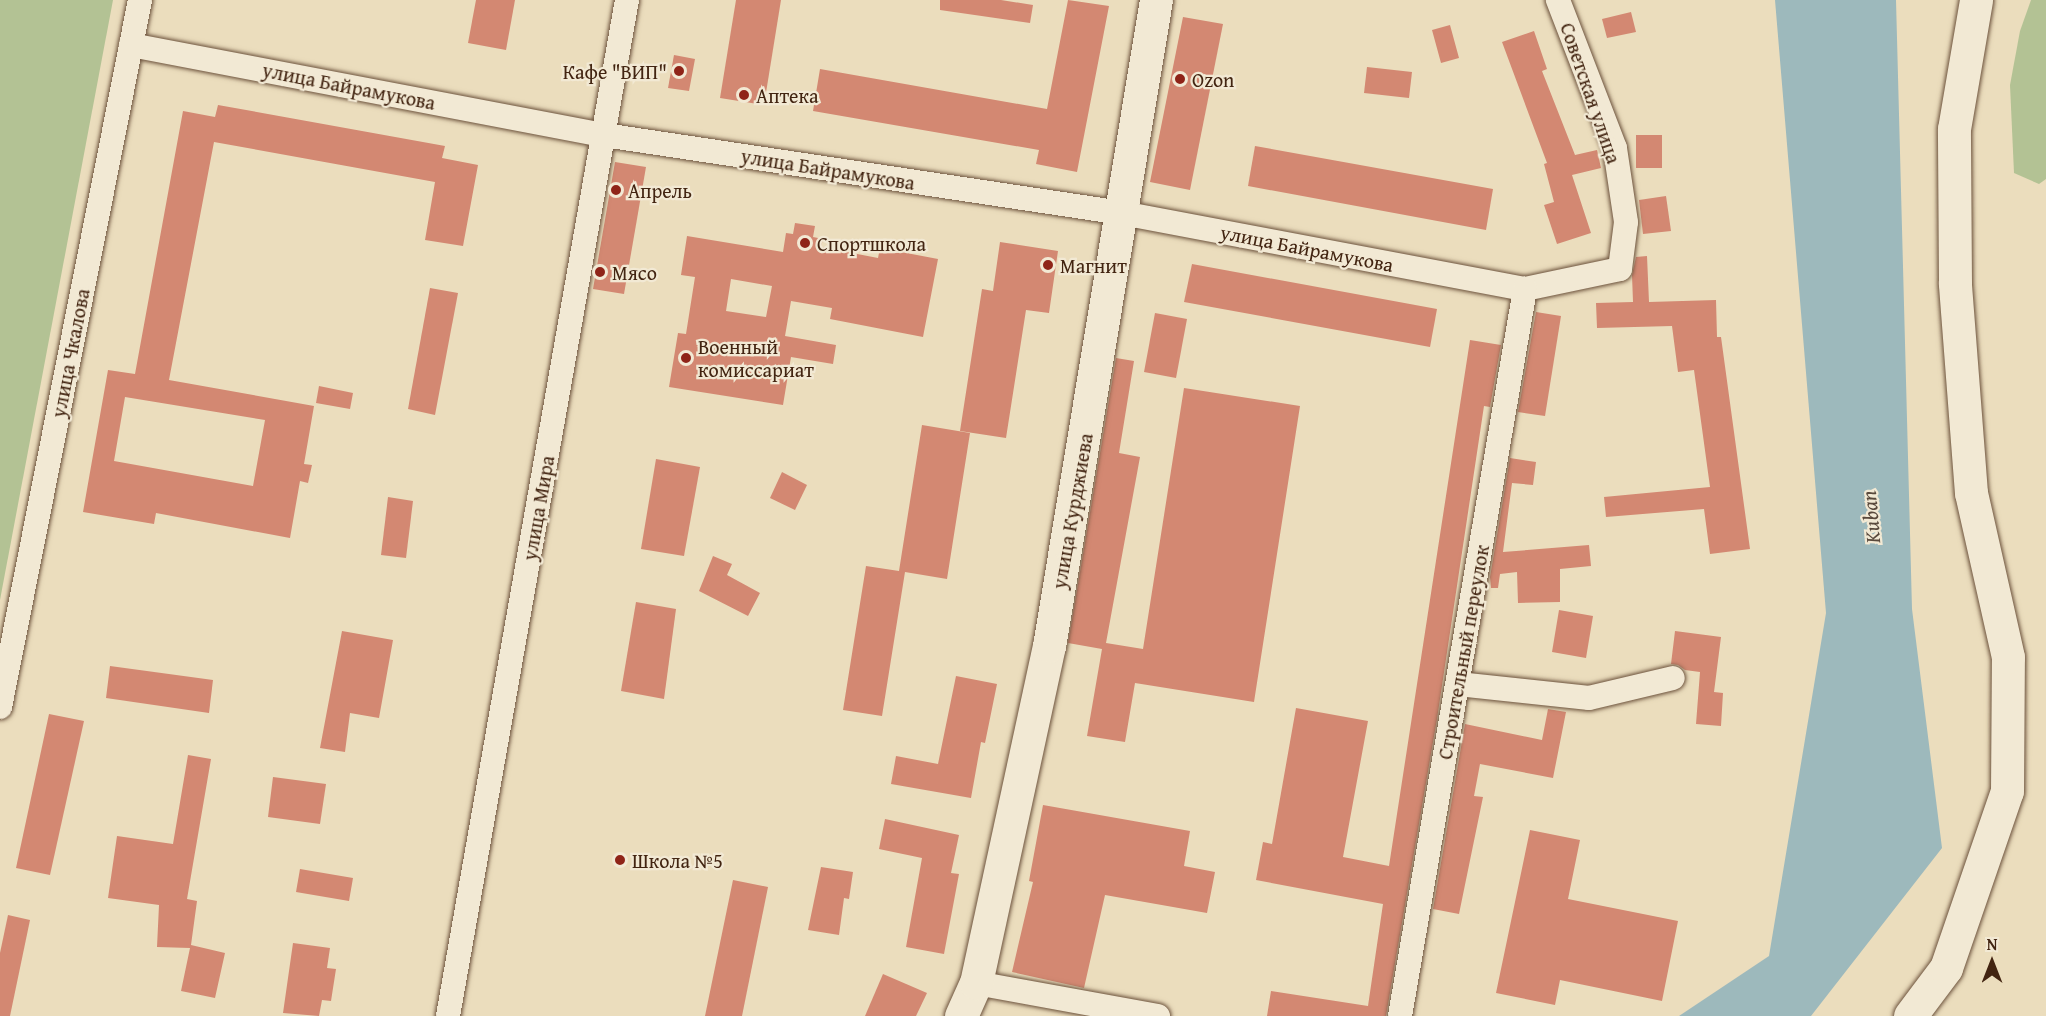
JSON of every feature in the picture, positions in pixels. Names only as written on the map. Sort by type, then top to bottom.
[{"type":"street","name":"улица Чкалова","points":[[0,707],[140,0]]},
{"type":"street","name":"улица Мира","points":[[448,1016],[627,0]]},
{"type":"street","name":"улица Курджиева","points":[[961,1016],[976,982],[1049,646],[1156,0]]},
{"type":"street","name":"Советская улица","points":[[1526,289],[1620,269],[1626,222],[1615,148],[1558,0]]},
{"type":"street","points":[[1910,1016],[1946,968],[2007,790],[2008,657],[1971,493],[1954,283],[1954,129],[1976,0]]},
{"type":"street","name":"улица Байрамукова","points":[[131,45],[604,135],[1122,213],[1526,289]]},
{"type":"street","name":"Строительный переулок","points":[[1400,1016],[1526,289]]},
{"type":"street","points":[[1458,684],[1589,698],[1673,678]]},
{"type":"street","points":[[976,982],[1158,1016]]},
{"type":"green space","points":[[0,0],[113,0],[0,600]]},
{"type":"green space","points":[[2031,0],[2046,0],[2046,179],[2039,184],[2014,173],[2010,85],[2020,31]]},
{"type":"water","name":"Kuban","points":[[1775,0],[1896,0],[1912,609],[1942,848],[1811,1016],[1679,1016],[1769,956],[1826,613]]},
{"type":"building","points":[[476,0],[515,0],[506,50],[468,43]]},
{"type":"building","points":[[736,0],[781,0],[764,105],[720,98]]},
{"type":"building","points":[[940,0],[1001,0],[1033,5],[1030,23],[940,10]]},
{"type":"building","points":[[1068,0],[1109,6],[1077,172],[1036,164],[1039,150],[813,111],[820,69],[1047,109]]},
{"type":"building","points":[[1631,12],[1636,32],[1607,38],[1602,19]]},
{"type":"building","points":[[1183,17],[1223,24],[1190,190],[1150,182]]},
{"type":"building","points":[[1450,25],[1459,58],[1441,63],[1432,30]]},
{"type":"building","points":[[1534,31],[1547,69],[1542,71],[1575,155],[1597,150],[1601,168],[1572,175],[1591,233],[1557,244],[1544,205],[1554,202],[1544,164],[1547,163],[1502,42]]},
{"type":"building","points":[[674,55],[695,59],[689,91],[668,88]]},
{"type":"building","points":[[1367,67],[1412,72],[1409,98],[1364,93]]},
{"type":"building","points":[[218,105],[445,146],[442,158],[478,165],[463,246],[425,240],[435,182],[214,142],[169,380],[314,406],[304,464],[312,465],[308,483],[300,481],[290,538],[156,513],[154,524],[83,512],[108,370],[135,374],[183,111],[215,117]],"holes":[[[125,397],[265,420],[253,486],[114,461]]]},
{"type":"building","points":[[1636,135],[1662,135],[1662,168],[1636,168]]},
{"type":"building","points":[[1255,146],[1493,189],[1486,230],[1248,186]]},
{"type":"building","points":[[615,162],[646,167],[624,294],[593,289]]},
{"type":"building","points":[[1666,196],[1671,231],[1643,234],[1639,200]]},
{"type":"building","points":[[795,223],[815,226],[813,237],[823,239],[821,247],[878,258],[880,248],[938,259],[923,337],[830,319],[832,308],[791,301],[785,336],[836,345],[833,364],[791,357],[783,405],[669,387],[678,333],[686,334],[695,277],[681,275],[687,236],[783,252],[786,233],[793,234]],"holes":[[[731,279],[772,286],[766,317],[726,311]]]},
{"type":"building","points":[[1000,242],[1058,251],[1049,313],[1026,310],[1006,438],[960,431],[982,289],[993,291]]},
{"type":"building","points":[[1647,256],[1649,302],[1716,300],[1717,337],[1721,337],[1750,549],[1710,554],[1704,509],[1606,517],[1604,497],[1710,487],[1694,370],[1678,372],[1672,326],[1597,328],[1596,303],[1633,302],[1632,275],[1636,257]]},
{"type":"building","points":[[1192,264],[1437,309],[1430,347],[1184,302]]},
{"type":"building","points":[[430,288],[458,293],[435,415],[408,409]]},
{"type":"building","points":[[1536,312],[1561,316],[1545,416],[1518,412]]},
{"type":"building","points":[[1155,313],[1187,319],[1176,378],[1144,372]]},
{"type":"building","points":[[1470,340],[1501,345],[1490,407],[1484,406],[1437,719],[1386,1016],[1267,1016],[1271,991],[1368,1006],[1383,904],[1256,880],[1263,842],[1272,844],[1296,708],[1368,721],[1343,857],[1389,866]]},
{"type":"building","points":[[1116,358],[1134,361],[1119,453],[1140,457],[1106,643],[1143,649],[1184,388],[1300,406],[1254,702],[1135,683],[1125,742],[1087,736],[1102,649],[1068,643]]},
{"type":"building","points":[[319,386],[353,393],[350,409],[316,403]]},
{"type":"building","points":[[922,425],[970,433],[947,579],[905,572],[882,716],[843,710],[866,566],[899,571]]},
{"type":"building","points":[[1510,458],[1536,462],[1533,485],[1512,483],[1503,552],[1589,545],[1591,566],[1560,569],[1560,602],[1518,603],[1517,572],[1500,574],[1498,588],[1491,588],[1490,577]]},
{"type":"building","points":[[656,459],[700,467],[684,556],[641,549]]},
{"type":"building","points":[[782,472],[807,485],[795,510],[770,498]]},
{"type":"building","points":[[388,497],[413,501],[406,558],[381,555]]},
{"type":"building","points":[[713,556],[732,564],[727,575],[760,593],[748,616],[699,591]]},
{"type":"building","points":[[636,602],[676,609],[664,699],[621,691]]},
{"type":"building","points":[[1559,610],[1593,616],[1586,658],[1552,652]]},
{"type":"building","points":[[342,631],[393,640],[379,718],[350,713],[345,752],[320,748]]},
{"type":"building","points":[[1675,631],[1721,637],[1714,692],[1723,693],[1721,726],[1696,724],[1700,672],[1685,670],[1678,665],[1671,664]]},
{"type":"building","points":[[110,666],[213,680],[209,713],[106,698]]},
{"type":"building","points":[[956,676],[997,684],[985,743],[981,742],[971,798],[891,784],[896,756],[938,764]]},
{"type":"building","points":[[1548,709],[1566,712],[1553,778],[1480,764],[1474,796],[1483,797],[1459,914],[1433,909],[1465,724],[1542,740]]},
{"type":"building","points":[[49,714],[84,721],[50,875],[16,868]]},
{"type":"building","points":[[188,755],[211,759],[187,899],[197,901],[191,945],[225,953],[215,998],[181,991],[190,948],[157,947],[159,905],[108,898],[117,836],[173,844]]},
{"type":"building","points":[[273,777],[326,784],[320,824],[268,817]]},
{"type":"building","points":[[1043,805],[1190,831],[1184,866],[1215,872],[1207,913],[1105,895],[1084,988],[1012,972],[1033,882],[1029,881]]},
{"type":"building","points":[[885,819],[959,835],[951,873],[959,874],[944,954],[906,947],[922,858],[879,849]]},
{"type":"building","points":[[1530,830],[1580,840],[1568,899],[1678,921],[1662,1001],[1560,980],[1555,1005],[1496,993]]},
{"type":"building","points":[[821,867],[853,872],[849,899],[844,898],[839,935],[808,930]]},
{"type":"building","points":[[300,869],[353,878],[349,901],[296,892]]},
{"type":"building","points":[[733,880],[768,887],[742,1016],[705,1016]]},
{"type":"building","points":[[8,915],[30,920],[10,1016],[0,1016],[0,953]]},
{"type":"building","points":[[293,943],[330,948],[327,968],[336,969],[331,1001],[322,1000],[319,1016],[283,1013]]},
{"type":"building","points":[[883,974],[927,993],[916,1016],[865,1016]]},
{"type":"place","name":"Кафе \"ВИП\"","points":[[679,71]]},
{"type":"place","name":"Ozon","points":[[1180,79]]},
{"type":"place","name":"Аптека","points":[[744,95]]},
{"type":"place","name":"Апрель","points":[[616,190]]},
{"type":"place","name":"Спортшкола","points":[[805,243]]},
{"type":"place","name":"Магнит","points":[[1048,265]]},
{"type":"place","name":"Мясо","points":[[600,272]]},
{"type":"place","name":"Военный комиссариат","points":[[686,358]]},
{"type":"place","name":"Школа №5","points":[[620,860]]}]
